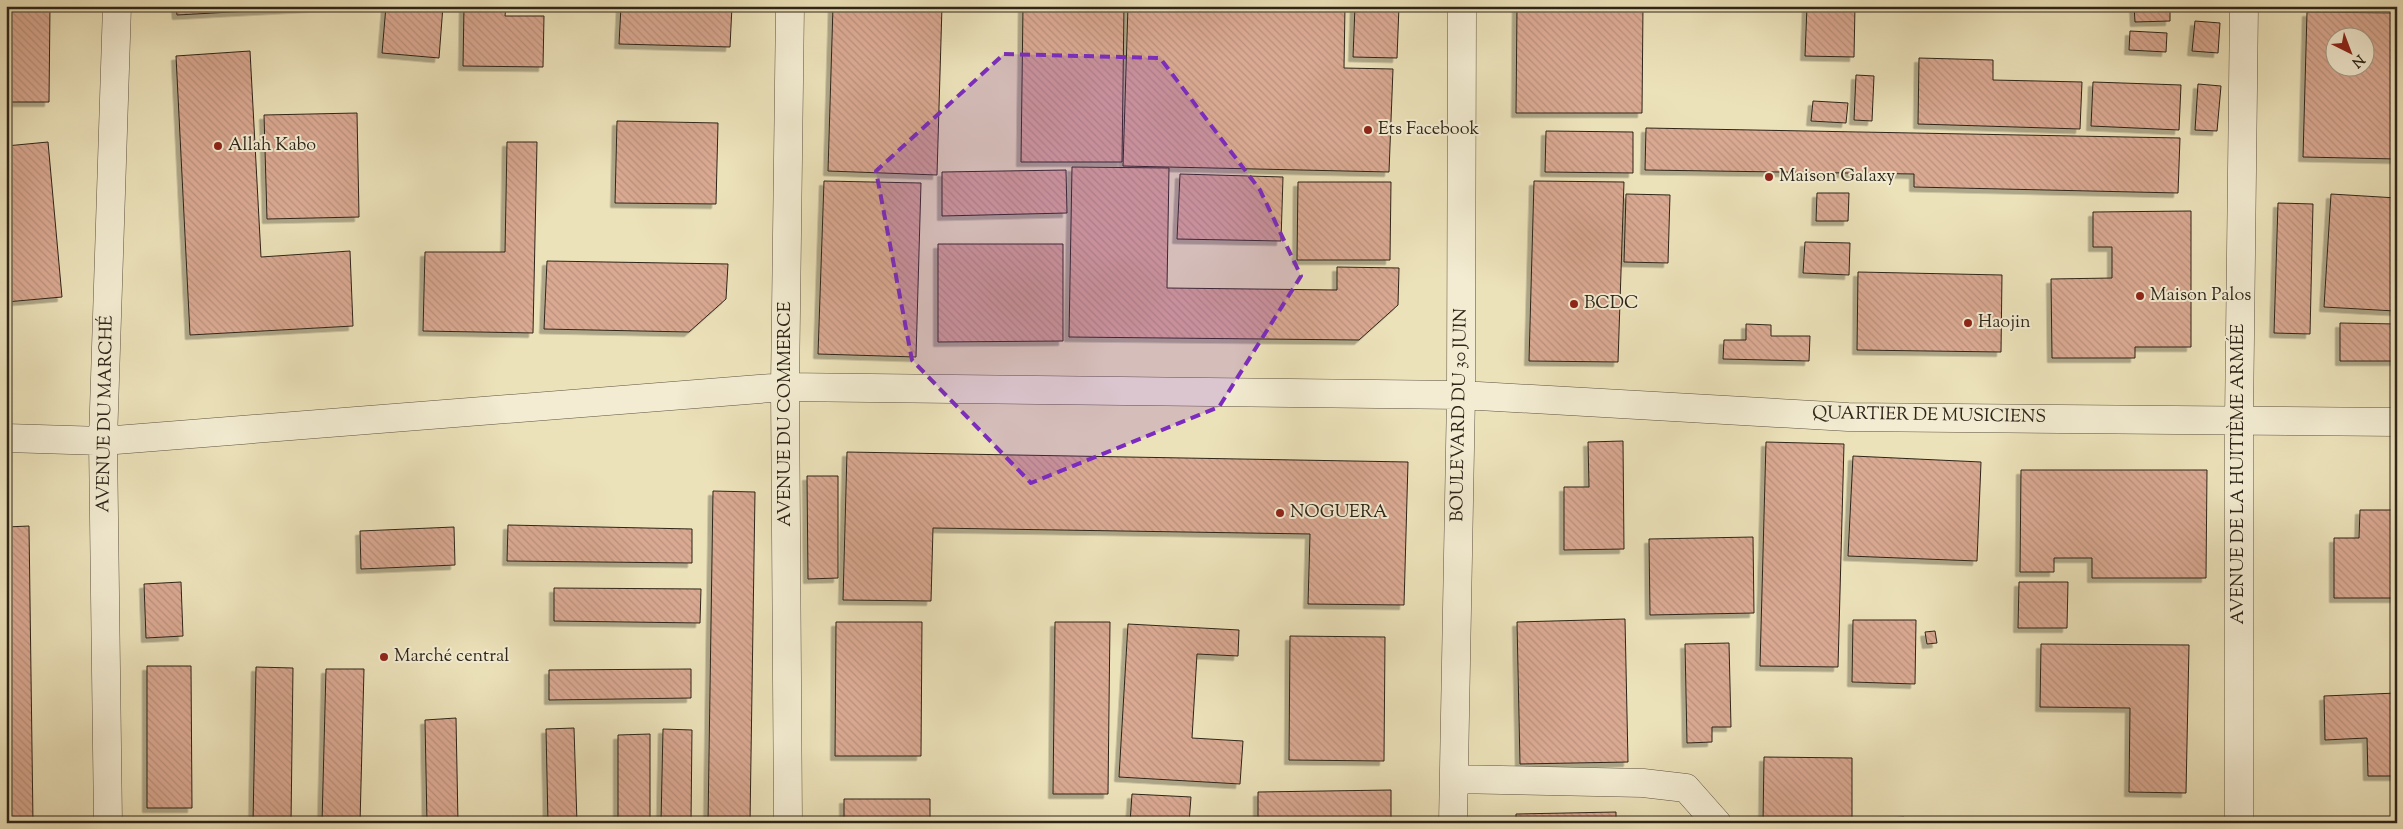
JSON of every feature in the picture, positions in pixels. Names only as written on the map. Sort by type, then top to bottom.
[{"type":"street","name":"AVENUE DU MARCHÉ","points":[[108,823],[103,440],[117,6]]},
{"type":"street","name":"AVENUE DU COMMERCE","points":[[788,823],[785,386],[790,6]]},
{"type":"street","name":"BOULEVARD DU 30 JUIN","points":[[1453,823],[1461,396],[1462,6]]},
{"type":"street","name":"AVENUE DE LA HUITIÈME ARMÉE","points":[[2239,823],[2239,419],[2244,6]]},
{"type":"street","name":"QUARTIER DE MUSICIENS","points":[[6,438],[103,440],[785,386],[1461,396],[1848,417],[2239,419],[2397,422]]},
{"type":"street","points":[[1454,779],[1643,783],[1686,788],[1717,823]]},
{"type":"highlighted area","points":[[1004,54],[1160,58],[1260,190],[1301,276],[1219,407],[1031,483],[912,360],[876,171]]},
{"type":"building","points":[[6,6],[50,6],[49,102],[6,102]]},
{"type":"building","points":[[176,6],[341,6],[177,15]]},
{"type":"building","points":[[386,6],[443,6],[439,58],[382,53]]},
{"type":"building","points":[[464,6],[506,6],[505,16],[544,16],[543,67],[463,66]]},
{"type":"building","points":[[621,6],[732,6],[730,47],[619,44]]},
{"type":"building","points":[[833,6],[942,6],[937,175],[828,171]]},
{"type":"building","points":[[1023,6],[1124,6],[1122,162],[1021,162]]},
{"type":"building","points":[[1128,6],[1345,6],[1344,68],[1393,69],[1389,172],[1123,166]]},
{"type":"building","points":[[1355,6],[1399,6],[1397,58],[1353,57]]},
{"type":"building","points":[[1517,6],[1643,6],[1642,113],[1516,113]]},
{"type":"building","points":[[1807,6],[1855,6],[1854,57],[1805,56]]},
{"type":"building","points":[[2134,6],[2170,6],[2170,21],[2135,22]]},
{"type":"building","points":[[2307,12],[2397,13],[2397,159],[2303,157]]},
{"type":"building","points":[[2195,21],[2220,23],[2218,53],[2192,51]]},
{"type":"building","points":[[2130,31],[2167,33],[2166,52],[2129,50]]},
{"type":"building","name":"Allah Kabo","points":[[250,51],[261,257],[350,251],[353,326],[190,335],[176,56]]},
{"type":"building","points":[[1919,58],[1993,60],[1993,80],[2082,82],[2080,129],[1918,124]]},
{"type":"building","points":[[1856,75],[1874,76],[1872,121],[1854,120]]},
{"type":"building","points":[[2093,82],[2181,85],[2179,130],[2091,126]]},
{"type":"building","points":[[2198,84],[2221,86],[2217,131],[2195,130]]},
{"type":"building","points":[[1813,101],[1848,103],[1846,123],[1811,121]]},
{"type":"building","points":[[357,113],[359,217],[267,219],[264,115]]},
{"type":"building","points":[[617,121],[718,123],[716,204],[615,203]]},
{"type":"building","points":[[1646,128],[2180,138],[2178,193],[1914,187],[1914,174],[1645,170]]},
{"type":"building","points":[[1546,131],[1633,132],[1633,173],[1545,172]]},
{"type":"building","points":[[48,142],[62,297],[6,302],[6,146]]},
{"type":"building","points":[[507,142],[537,142],[533,333],[423,331],[425,252],[505,252]]},
{"type":"building","points":[[1072,167],[1169,168],[1167,288],[1337,290],[1337,267],[1399,268],[1398,305],[1359,340],[1069,337]]},
{"type":"building","points":[[1066,170],[1067,213],[942,216],[942,172]]},
{"type":"building","points":[[1180,174],[1283,177],[1281,241],[1177,239]]},
{"type":"building","points":[[824,181],[921,183],[916,357],[818,354]]},
{"type":"building","points":[[1534,181],[1624,182],[1618,362],[1529,361]]},
{"type":"building","points":[[1298,182],[1391,182],[1390,260],[1297,260]]},
{"type":"building","points":[[1817,193],[1849,193],[1848,221],[1816,221]]},
{"type":"building","points":[[1626,194],[1670,195],[1668,263],[1624,262]]},
{"type":"building","points":[[2331,194],[2397,198],[2395,311],[2324,307]]},
{"type":"building","points":[[2278,203],[2313,204],[2310,334],[2274,333]]},
{"type":"building","points":[[2191,211],[2191,347],[2135,347],[2135,358],[2052,358],[2051,279],[2112,278],[2112,247],[2093,247],[2093,212]]},
{"type":"building","points":[[1805,242],[1850,243],[1849,275],[1803,273]]},
{"type":"building","points":[[938,244],[1063,244],[1063,341],[938,342]]},
{"type":"building","points":[[547,261],[728,264],[726,299],[689,332],[544,329]]},
{"type":"building","points":[[1858,272],[2002,275],[2001,352],[1857,350]]},
{"type":"building","points":[[2340,323],[2397,324],[2397,361],[2340,361]]},
{"type":"building","points":[[1746,324],[1771,325],[1771,336],[1810,336],[1809,361],[1723,359],[1724,340],[1746,340]]},
{"type":"building","points":[[1623,441],[1624,549],[1564,550],[1564,487],[1589,487],[1588,442]]},
{"type":"building","points":[[1766,442],[1844,444],[1838,667],[1760,666]]},
{"type":"building","points":[[847,452],[1408,462],[1404,605],[1308,604],[1310,534],[933,528],[931,601],[843,600]]},
{"type":"building","points":[[1853,456],[1981,462],[1977,561],[1848,556]]},
{"type":"building","points":[[2021,470],[2207,470],[2206,578],[2092,578],[2092,558],[2054,558],[2054,572],[2020,572]]},
{"type":"building","points":[[807,476],[838,476],[838,578],[808,579]]},
{"type":"building","points":[[713,491],[755,492],[750,823],[708,823]]},
{"type":"building","points":[[2360,510],[2397,510],[2397,598],[2334,598],[2334,538],[2359,538]]},
{"type":"building","points":[[508,525],[692,529],[692,563],[507,561]]},
{"type":"building","points":[[29,526],[33,823],[6,823],[6,527]]},
{"type":"building","points":[[454,527],[455,565],[361,569],[360,531]]},
{"type":"building","points":[[1753,537],[1754,613],[1650,615],[1649,539]]},
{"type":"building","points":[[181,582],[183,636],[146,638],[144,584]]},
{"type":"building","points":[[2019,582],[2068,582],[2067,628],[2018,628]]},
{"type":"building","points":[[554,588],[701,589],[700,623],[554,621]]},
{"type":"building","points":[[1625,619],[1628,762],[1520,764],[1517,622]]},
{"type":"building","points":[[1853,620],[1916,620],[1915,684],[1852,682]]},
{"type":"building","points":[[836,622],[922,622],[921,756],[835,756]]},
{"type":"building","points":[[1055,622],[1110,622],[1108,794],[1053,794]]},
{"type":"building","points":[[1128,624],[1239,630],[1238,656],[1197,654],[1192,738],[1243,741],[1240,784],[1119,777]]},
{"type":"building","points":[[1935,631],[1937,643],[1927,644],[1925,632]]},
{"type":"building","points":[[1290,636],[1385,637],[1384,761],[1289,760]]},
{"type":"building","points":[[1729,643],[1731,727],[1712,727],[1712,742],[1687,743],[1685,644]]},
{"type":"building","points":[[2041,644],[2189,645],[2186,793],[2129,792],[2130,708],[2040,707]]},
{"type":"building","points":[[147,666],[191,666],[192,808],[147,808]]},
{"type":"building","points":[[256,667],[293,668],[291,823],[253,823]]},
{"type":"building","points":[[326,669],[364,669],[360,823],[322,823]]},
{"type":"building","points":[[691,669],[691,698],[549,700],[549,670]]},
{"type":"building","points":[[2397,693],[2397,776],[2368,776],[2367,738],[2325,740],[2324,696]]},
{"type":"building","points":[[456,718],[458,823],[427,823],[425,720]]},
{"type":"building","points":[[574,728],[577,823],[548,823],[546,729]]},
{"type":"building","points":[[663,729],[692,730],[691,823],[661,823]]},
{"type":"building","points":[[650,734],[650,823],[618,823],[618,735]]},
{"type":"building","points":[[1764,757],[1852,758],[1852,823],[1763,823]]},
{"type":"building","points":[[1391,790],[1391,823],[1258,823],[1258,792]]},
{"type":"building","points":[[1132,794],[1191,797],[1189,823],[1130,823]]},
{"type":"building","points":[[844,799],[930,799],[930,823],[844,823]]},
{"type":"building","points":[[1616,812],[1616,823],[1516,823],[1516,814]]},
{"type":"building","points":[[1904,817],[1904,823],[1889,823],[1889,818]]},
{"type":"place","name":"Ets Facebook","points":[[1368,130]]},
{"type":"place","name":"Allah Kabo","points":[[218,146]]},
{"type":"place","name":"Maison Galaxy","points":[[1769,177]]},
{"type":"place","name":"Maison Palos","points":[[2140,296]]},
{"type":"place","name":"BCDC","points":[[1574,304]]},
{"type":"place","name":"Haojin","points":[[1968,323]]},
{"type":"place","name":"NOGUERA","points":[[1280,513]]},
{"type":"place","name":"Marché central","points":[[384,657]]}]
